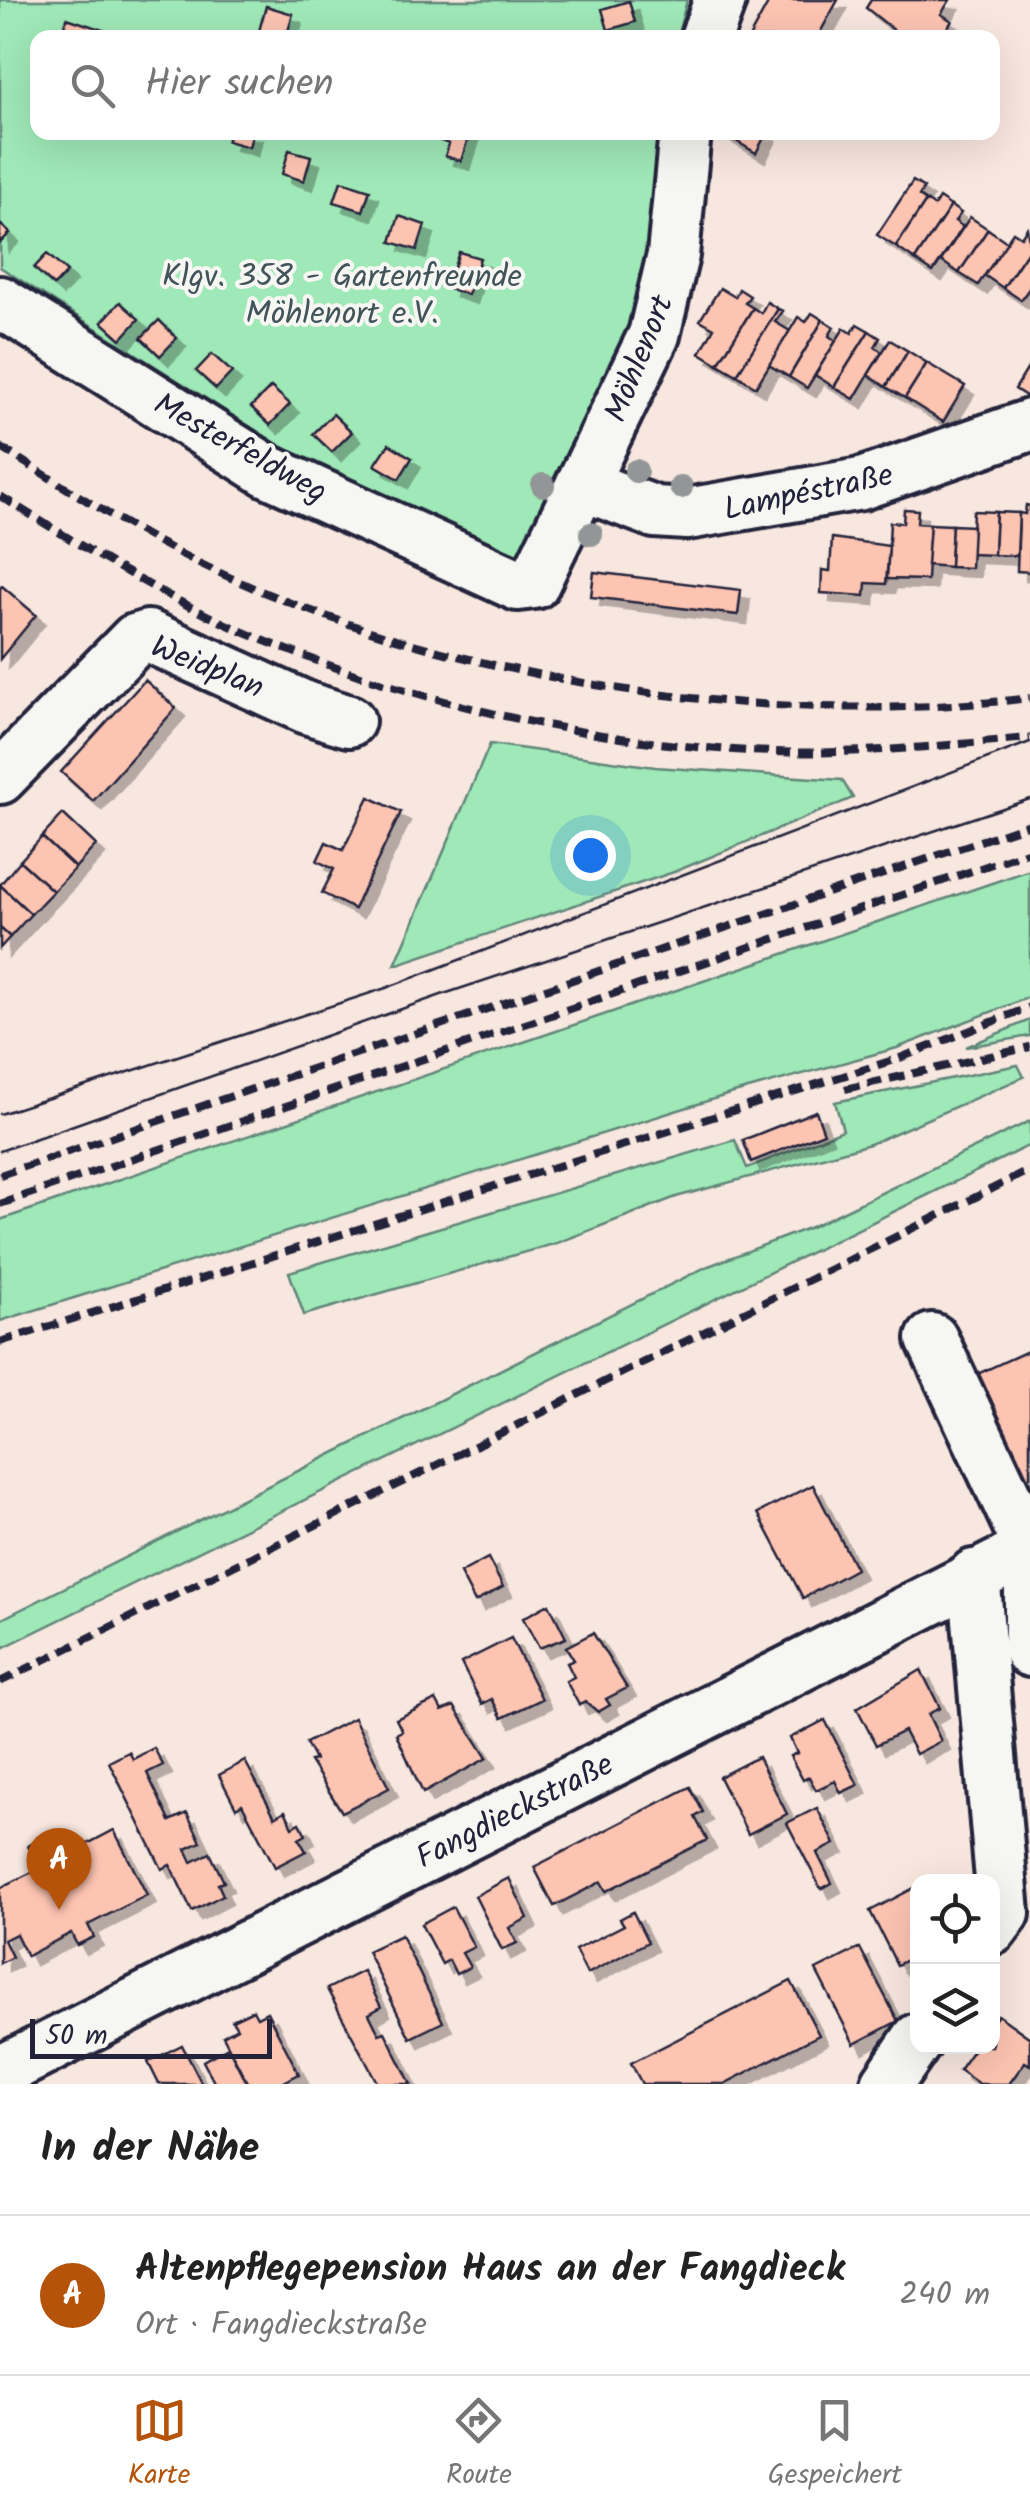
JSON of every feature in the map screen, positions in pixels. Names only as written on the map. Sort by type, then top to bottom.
[{"type":"street","points":[[709,30],[720,0]]},
{"type":"street","name":"Möhlenort","points":[[544,571],[654,334],[666,295],[683,140]]},
{"type":"street","name":"Mesterfeldweg","points":[[0,302],[268,471],[518,585],[534,582],[544,571]]},
{"type":"street","name":"Lampéstraße","points":[[583,485],[655,512],[686,514],[862,484],[1030,426]]},
{"type":"street","name":"Weidplan","points":[[0,778],[135,640],[148,636],[307,708],[349,721]]},
{"type":"street","points":[[932,1339],[1030,1550],[1030,1651]]},
{"type":"street","name":"Fangdieckstraße","points":[[0,2072],[1030,1550]]},
{"type":"street","points":[[974,1576],[1004,1913],[1000,1918]]},
{"type":"street","points":[[887,2084],[910,2051]]},
{"type":"green space","name":"Klgv. 358 - Gartenfreunde Möhlenort e.V.","points":[[0,0],[687,0],[679,30],[30,30],[30,140],[656,140],[646,286],[525,560],[427,520],[304,461],[0,267]]},
{"type":"green space","points":[[490,744],[655,767],[842,780],[853,798],[674,872],[395,965]]},
{"type":"green space","points":[[1030,870],[1030,997],[897,1048],[730,1094],[0,1321],[0,1220]]},
{"type":"green space","points":[[1030,1020],[1030,1036],[966,1047]]},
{"type":"green space","points":[[1018,1065],[1024,1077],[870,1144],[676,1197],[557,1243],[304,1315],[289,1272],[735,1140],[747,1168],[843,1130],[835,1102]]},
{"type":"green space","points":[[1030,1121],[1030,1145],[0,1649],[0,1620],[706,1267],[811,1227]]},
{"type":"building","points":[[770,0],[838,0],[821,30],[753,30]]},
{"type":"building","points":[[871,0],[950,0],[941,14],[952,21],[946,30],[894,30],[866,8]]},
{"type":"building","points":[[629,1],[635,22],[608,30],[602,9]]},
{"type":"building","points":[[266,6],[293,14],[288,30],[259,30]]},
{"type":"building","points":[[67,18],[103,30],[63,30]]},
{"type":"building","points":[[227,140],[251,140],[249,147]]},
{"type":"building","points":[[468,140],[461,161],[445,156],[449,144],[441,141]]},
{"type":"building","points":[[734,140],[763,140],[756,153]]},
{"type":"building","points":[[289,150],[311,156],[304,181],[282,174]]},
{"type":"building","points":[[341,181],[370,190],[363,211],[334,202]]},
{"type":"building","points":[[913,181],[924,188],[919,196],[926,201],[896,247],[877,235]]},
{"type":"building","points":[[939,198],[951,206],[915,260],[896,247],[926,201],[934,206]]},
{"type":"building","points":[[951,206],[961,213],[955,221],[963,227],[933,272],[915,260]]},
{"type":"building","points":[[399,216],[425,225],[417,250],[391,242]]},
{"type":"building","points":[[970,217],[988,229],[959,273],[941,261]]},
{"type":"building","points":[[0,224],[10,233],[0,243]]},
{"type":"building","points":[[1027,228],[1030,248],[1003,288],[984,275],[1013,232],[1021,237]]},
{"type":"building","points":[[988,229],[1007,242],[978,285],[959,273]]},
{"type":"building","points":[[1030,248],[1030,287],[1021,300],[1003,288]]},
{"type":"building","points":[[459,252],[480,258],[468,295],[447,288]]},
{"type":"building","points":[[47,254],[67,272],[54,286],[34,268]]},
{"type":"building","points":[[720,288],[735,297],[739,289],[750,296],[745,303],[753,308],[718,364],[700,353],[714,328],[700,320]]},
{"type":"building","points":[[120,302],[139,319],[121,339],[102,322]]},
{"type":"building","points":[[767,302],[778,309],[737,375],[718,364],[753,308],[761,313]]},
{"type":"building","points":[[778,309],[783,311],[775,322],[790,331],[756,387],[737,375]]},
{"type":"building","points":[[812,313],[823,320],[789,377],[769,365],[798,317],[806,322]]},
{"type":"building","points":[[159,320],[177,338],[160,356],[141,338]]},
{"type":"building","points":[[823,320],[834,327],[829,336],[836,341],[807,388],[789,377]]},
{"type":"building","points":[[857,324],[869,331],[834,387],[815,375],[844,328],[852,333]]},
{"type":"building","points":[[869,331],[880,338],[875,347],[882,352],[854,399],[834,387]]},
{"type":"building","points":[[890,340],[908,351],[886,387],[868,375]]},
{"type":"building","points":[[908,351],[927,363],[905,398],[886,387]]},
{"type":"building","points":[[212,354],[232,372],[216,389],[196,371]]},
{"type":"building","points":[[927,363],[965,386],[943,422],[905,398]]},
{"type":"building","points":[[1030,369],[1029,398],[1015,389]]},
{"type":"building","points":[[271,387],[290,404],[270,425],[251,407]]},
{"type":"building","points":[[333,414],[352,432],[332,452],[313,434]]},
{"type":"building","points":[[389,444],[412,458],[399,479],[375,465]]},
{"type":"building","points":[[1026,505],[1030,506],[1030,572],[1017,571],[1019,513],[1025,514]]},
{"type":"building","points":[[904,509],[918,510],[917,523],[930,524],[927,580],[887,579],[890,522],[903,523]]},
{"type":"building","points":[[973,511],[996,512],[994,555],[971,554]]},
{"type":"building","points":[[996,512],[1019,513],[1017,556],[994,555]]},
{"type":"building","points":[[930,524],[952,525],[950,567],[927,565]]},
{"type":"building","points":[[952,525],[973,526],[971,568],[950,567]]},
{"type":"building","points":[[832,538],[889,546],[886,584],[866,583],[865,596],[821,593],[822,570],[830,571]]},
{"type":"building","points":[[594,572],[741,590],[738,615],[591,597]]},
{"type":"building","points":[[0,588],[36,615],[0,659]]},
{"type":"building","points":[[145,680],[176,708],[93,801],[61,772]]},
{"type":"building","points":[[369,797],[401,812],[354,909],[322,893],[334,869],[317,861],[326,842],[343,850]]},
{"type":"building","points":[[63,814],[96,845],[75,868],[42,837]]},
{"type":"building","points":[[42,837],[75,868],[53,891],[20,861]]},
{"type":"building","points":[[20,861],[53,891],[31,914],[0,885]]},
{"type":"building","points":[[0,885],[31,914],[10,937],[0,928]]},
{"type":"building","points":[[0,928],[10,937],[0,948]]},
{"type":"building","points":[[816,1111],[824,1133],[751,1162],[743,1140]]},
{"type":"building","points":[[1030,1350],[1030,1477],[1022,1480],[975,1375]]},
{"type":"building","points":[[813,1485],[856,1569],[803,1598],[758,1513]]},
{"type":"building","points":[[488,1558],[503,1587],[475,1602],[460,1573]]},
{"type":"building","points":[[549,1604],[566,1638],[539,1648],[523,1618]]},
{"type":"building","points":[[593,1633],[627,1688],[606,1699],[610,1705],[598,1712],[586,1702],[579,1705],[566,1681],[574,1677],[567,1663],[574,1660],[566,1647]]},
{"type":"building","points":[[511,1638],[542,1699],[502,1718],[492,1699],[482,1704],[461,1663]]},
{"type":"building","points":[[921,1670],[940,1708],[928,1714],[941,1741],[916,1754],[904,1731],[876,1745],[857,1708]]},
{"type":"building","points":[[436,1700],[442,1711],[454,1706],[487,1758],[423,1793],[396,1734],[402,1731],[396,1719]]},
{"type":"building","points":[[354,1718],[389,1788],[342,1812],[310,1761],[315,1760],[306,1743]]},
{"type":"building","points":[[825,1720],[858,1785],[841,1793],[835,1781],[816,1790],[809,1777],[803,1780],[790,1756],[797,1753],[790,1738]]},
{"type":"building","points":[[154,1748],[163,1765],[147,1773],[170,1821],[187,1813],[201,1842],[186,1849],[192,1862],[210,1853],[224,1882],[218,1884],[223,1895],[192,1911],[170,1865],[162,1869],[109,1762],[129,1752],[133,1759]]},
{"type":"building","points":[[758,1757],[787,1814],[748,1834],[719,1777]]},
{"type":"building","points":[[245,1761],[275,1817],[285,1811],[293,1827],[300,1823],[306,1835],[299,1839],[306,1851],[275,1867],[242,1804],[236,1808],[219,1775]]},
{"type":"building","points":[[690,1787],[703,1812],[695,1817],[707,1840],[606,1891],[601,1882],[554,1906],[534,1867]]},
{"type":"building","points":[[817,1808],[835,1844],[817,1853],[832,1883],[821,1889],[787,1823]]},
{"type":"building","points":[[114,1830],[147,1895],[88,1925],[94,1937],[77,1945],[71,1933],[27,1956],[16,1934],[4,1940],[12,1957],[0,1963],[0,1888],[40,1868],[28,1846],[43,1838],[55,1861]]},
{"type":"building","points":[[509,1878],[528,1918],[509,1928],[517,1943],[502,1950],[475,1896]]},
{"type":"building","points":[[910,1890],[910,1958],[897,1965],[870,1911]]},
{"type":"building","points":[[453,1907],[474,1947],[462,1953],[470,1967],[456,1974],[449,1960],[442,1964],[421,1924]]},
{"type":"building","points":[[633,1912],[648,1942],[587,1974],[575,1950],[624,1925],[620,1919]]},
{"type":"building","points":[[401,1935],[443,2022],[410,2038],[367,1951]]},
{"type":"building","points":[[860,1948],[898,2021],[854,2044],[816,1970]]},
{"type":"building","points":[[363,1971],[381,2007],[369,2014],[379,2034],[385,2032],[411,2084],[378,2084],[327,1989]]},
{"type":"building","points":[[791,1981],[819,2035],[724,2084],[642,2084],[631,2063]]},
{"type":"building","points":[[253,2010],[257,2017],[267,2012],[299,2074],[280,2084],[248,2084],[223,2036],[237,2028],[232,2020]]},
{"type":"building","points":[[1000,2016],[1030,2038],[1030,2065],[1025,2062],[1009,2084],[979,2084],[959,2070],[970,2054],[1000,2054]]},
{"type":"building","points":[[182,2045],[202,2084],[159,2084],[148,2062]]},
{"type":"building","points":[[228,2047],[247,2084],[215,2084],[203,2061]]},
{"type":"tram line","points":[[0,1114],[386,988],[1030,742]]},
{"type":"tram line","points":[[0,1151],[444,994],[1030,799]]},
{"type":"railway","points":[[0,447],[160,543],[278,598],[379,634],[486,663],[596,685],[707,700],[818,707],[926,706],[1030,698]]},
{"type":"railway","points":[[0,496],[130,574],[265,641],[387,684],[514,718],[644,741],[773,752],[869,751],[1030,738]]},
{"type":"railway","points":[[0,1175],[1030,824]]},
{"type":"railway","points":[[0,1204],[1030,851]]},
{"type":"railway","points":[[0,1342],[900,1058],[1030,1007]]},
{"type":"railway","points":[[845,1089],[1030,1047]]},
{"type":"railway","points":[[0,1682],[1030,1170]]},
{"type":"place","name":"Altenpflegepension Haus an der Fangdieck","points":[[59,1910]]}]
